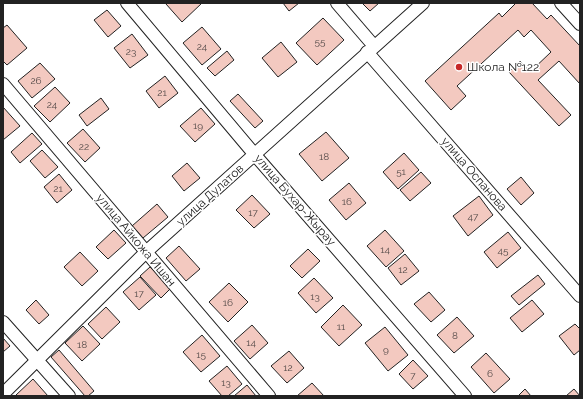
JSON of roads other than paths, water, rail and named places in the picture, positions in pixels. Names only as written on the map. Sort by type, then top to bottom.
[{"type":"street","name":"улица Бухар-Жырау","points":[[128,3],[256,155],[465,396]]},
{"type":"street","name":"улица Оспанова","points":[[337,3],[371,49],[580,296]]},
{"type":"street","name":"улица Дулатов","points":[[3,394],[146,252],[256,155],[423,3]]},
{"type":"street","points":[[561,3],[580,24]]},
{"type":"street","name":"улица Айкожа Ишан","points":[[3,84],[269,396]]},
{"type":"street","points":[[3,322],[69,396]]},
{"type":"place","name":"Школа №122","points":[[459,67]]}]
